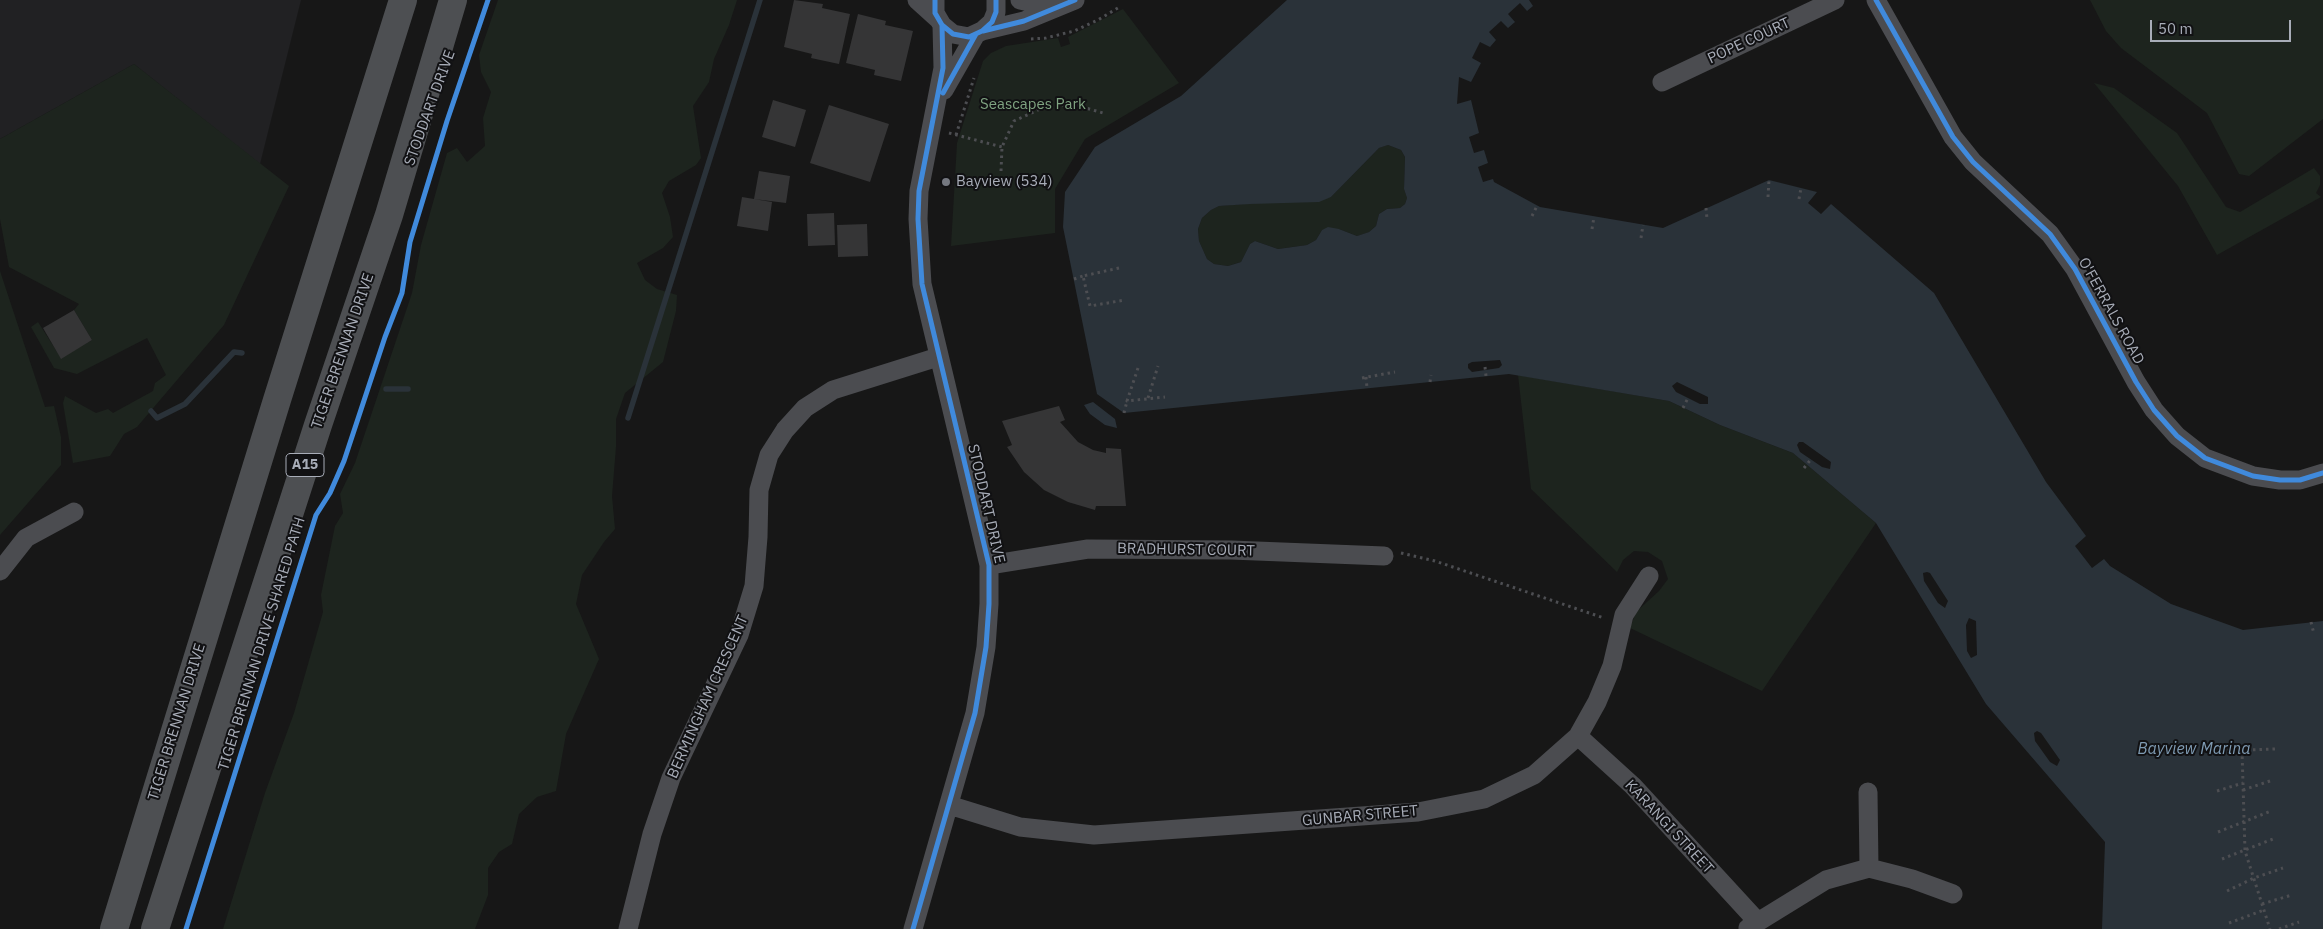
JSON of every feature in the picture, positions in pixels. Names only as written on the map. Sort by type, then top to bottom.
[{"type":"main road","name":"TIGER BRENNAN DRIVE","points":[[114,929],[403,0]]},
{"type":"main road","name":"TIGER BRENNAN DRIVE","points":[[155,929],[318,425],[389,215],[453,0]]},
{"type":"street","name":"STODDART DRIVE","points":[[389,215],[442,82],[467,0]]},
{"type":"street","points":[[917,0],[956,36],[968,37],[1024,21],[1075,0]]},
{"type":"street","name":"STODDART DRIVE","points":[[913,929],[976,713],[986,647],[989,565],[922,284],[918,219],[919,191],[942,68],[940,22],[934,8],[935,0]]},
{"type":"street","name":"STODDART DRIVE","points":[[933,120],[952,74],[979,33],[994,18],[996,0]]},
{"type":"street","points":[[1020,0],[1050,5],[1075,0]]},
{"type":"street","name":"POPE COURT","points":[[1662,82],[1835,0]]},
{"type":"street","name":"O'FERRALS ROAD","points":[[1876,0],[1953,137],[1973,162],[2050,234],[2075,269],[2136,382],[2154,410],[2177,436],[2205,458],[2253,476],[2280,480],[2300,480],[2323,473]]},
{"type":"street","name":"BERMINGHAM CRESCENT","points":[[628,929],[652,834],[671,778],[739,635],[754,586],[759,490],[769,455],[785,430],[805,408],[833,390],[938,357]]},
{"type":"street","points":[[0,570],[26,538],[74,512]]},
{"type":"street","name":"BRADHURST COURT","points":[[989,565],[1088,549],[1231,550],[1384,556]]},
{"type":"street","name":"GUNBAR STREET","points":[[949,805],[1020,827],[1094,835],[1418,812],[1484,799],[1534,775],[1578,736],[1597,702],[1612,666],[1624,616],[1649,576]]},
{"type":"street","name":"KARANGI STREET","points":[[1578,736],[1632,786],[1752,925]]},
{"type":"street","points":[[1868,792],[1869,868]]},
{"type":"street","points":[[1752,925],[1826,880],[1869,868],[1912,879],[1953,894]]},
{"type":"path","points":[[1028,39],[1046,38],[1074,31],[1098,20],[1121,6]]},
{"type":"path","points":[[956,135],[977,68]]},
{"type":"path","points":[[1002,171],[1002,146],[1014,121],[1040,108],[1072,104],[1103,113]]},
{"type":"path","points":[[933,120],[956,135],[1002,146]]},
{"type":"path","points":[[1768,197],[1769,180]]},
{"type":"path","points":[[1799,199],[1801,188]]},
{"type":"path","points":[[1532,216],[1537,206]]},
{"type":"path","points":[[1706,208],[1707,219]]},
{"type":"path","points":[[1592,229],[1594,217]]},
{"type":"path","points":[[1641,238],[1643,225]]},
{"type":"path","points":[[1074,279],[1119,268]]},
{"type":"path","points":[[1084,276],[1090,306],[1124,300]]},
{"type":"path","points":[[1148,398],[1158,366]]},
{"type":"path","points":[[1124,414],[1138,368]]},
{"type":"path","points":[[1485,368],[1486,376]]},
{"type":"path","points":[[1367,388],[1364,377],[1395,372]]},
{"type":"path","points":[[1430,382],[1431,375]]},
{"type":"path","points":[[1127,401],[1165,397]]},
{"type":"path","points":[[1683,408],[1688,398]]},
{"type":"path","points":[[1804,468],[1812,458]]},
{"type":"path","points":[[1384,556],[1405,553],[1435,561],[1622,624]]},
{"type":"path","points":[[2311,622],[2314,634]]},
{"type":"path","points":[[2214,751],[2275,749]]},
{"type":"path","points":[[2242,750],[2245,850],[2270,929]]},
{"type":"path","points":[[2243,790],[2273,780]]},
{"type":"path","points":[[2217,791],[2243,784]]},
{"type":"path","points":[[2218,832],[2271,811]]},
{"type":"path","points":[[2222,858],[2273,839]]},
{"type":"path","points":[[2227,891],[2254,878],[2283,868]]},
{"type":"path","points":[[2262,904],[2292,895]]},
{"type":"path","points":[[2229,923],[2264,910]]},
{"type":"path","points":[[2279,929],[2299,922]]},
{"type":"shaded area","points":[[0,0],[301,0],[260,164],[134,64],[0,139]]},
{"type":"green space","points":[[498,0],[737,0],[729,25],[714,59],[709,82],[693,106],[701,158],[696,165],[669,181],[662,193],[670,217],[673,237],[663,248],[637,263],[645,280],[657,289],[677,295],[676,311],[663,362],[625,393],[616,419],[612,496],[615,529],[582,575],[576,604],[599,659],[566,734],[556,791],[537,797],[519,814],[512,844],[499,852],[488,868],[488,895],[475,929],[223,929],[265,793],[294,713],[323,612],[321,595],[335,526],[343,513],[340,494],[355,463],[412,293],[421,245],[447,153],[457,148],[467,162],[485,146],[483,118],[491,92],[481,72],[479,55]]},
{"type":"green space","points":[[2090,0],[2323,0],[2323,119],[2249,176],[2239,174],[2207,113],[2121,48],[2106,31]]},
{"type":"green space","name":"Seascapes Park","points":[[1123,9],[1179,83],[1085,139],[1055,189],[1055,233],[951,246],[957,143],[983,61],[991,53],[1006,46],[1058,38],[1061,47],[1070,44],[1068,37]]},
{"type":"green space","points":[[134,64],[289,186],[224,325],[137,427],[124,434],[110,456],[73,463],[63,403],[65,396],[96,413],[108,409],[113,413],[153,391],[155,383],[166,375],[147,338],[77,374],[54,368],[31,327],[38,322],[61,358],[92,340],[74,310],[79,304],[9,267],[0,219],[0,139]]},
{"type":"green space","points":[[2094,83],[2114,88],[2177,133],[2226,207],[2240,212],[2314,168],[2320,176],[2320,185],[2316,193],[2321,197],[2217,255],[2178,186]]},
{"type":"green space","points":[[1388,145],[1401,150],[1405,157],[1404,189],[1407,198],[1405,204],[1400,208],[1387,209],[1379,214],[1376,226],[1369,232],[1357,236],[1339,229],[1322,230],[1316,240],[1307,245],[1278,249],[1255,241],[1250,244],[1241,262],[1228,266],[1214,264],[1207,259],[1199,241],[1198,229],[1202,218],[1211,210],[1219,206],[1331,197],[1379,148]]},
{"type":"green space","points":[[0,271],[45,407],[54,406],[61,437],[61,465],[0,535]]},
{"type":"green space","points":[[1518,375],[1669,401],[1720,425],[1793,453],[1876,523],[1762,691],[1630,628],[1636,612],[1659,591],[1668,579],[1662,561],[1648,552],[1634,551],[1623,560],[1617,572],[1531,489]]},
{"type":"water","name":"Bayview Marina","points":[[1287,0],[1529,0],[1533,6],[1527,11],[1520,3],[1508,14],[1515,22],[1508,28],[1501,21],[1489,32],[1496,40],[1490,47],[1480,42],[1472,58],[1481,63],[1471,82],[1459,77],[1457,104],[1471,100],[1479,133],[1469,137],[1474,153],[1484,150],[1488,163],[1478,167],[1483,182],[1493,179],[1494,182],[1540,207],[1663,228],[1769,180],[1817,192],[1808,203],[1821,214],[1831,204],[1934,293],[2046,482],[2086,536],[2075,546],[2092,568],[2104,559],[2110,566],[2171,604],[2243,630],[2323,621],[2323,929],[2102,929],[2105,842],[1986,704],[1876,523],[1793,453],[1720,425],[1669,401],[1509,374],[1124,413],[1097,394],[1063,227],[1065,192],[1095,147],[1181,96]],"holes":[[[1388,145],[1401,150],[1405,157],[1404,189],[1407,198],[1405,204],[1400,208],[1387,209],[1379,214],[1376,226],[1369,232],[1357,236],[1328,227],[1322,230],[1316,240],[1307,245],[1278,249],[1255,241],[1250,244],[1241,262],[1228,266],[1214,264],[1207,259],[1199,241],[1198,229],[1202,218],[1211,210],[1219,206],[1319,202],[1331,197],[1379,148]]]},
{"type":"water","points":[[1093,402],[1115,419],[1117,428],[1105,425],[1090,414],[1084,405]]},
{"type":"pier","points":[[1500,360],[1502,365],[1499,368],[1472,372],[1468,368],[1468,364],[1472,362]]},
{"type":"pier","points":[[1677,382],[1708,397],[1708,404],[1700,404],[1676,392],[1672,386]]},
{"type":"pier","points":[[1799,442],[1803,442],[1831,462],[1830,469],[1822,467],[1800,452],[1797,445]]},
{"type":"pier","points":[[1923,573],[1930,573],[1948,601],[1945,608],[1938,603],[1924,581]]},
{"type":"pier","points":[[1969,618],[1976,621],[1977,655],[1971,658],[1967,651],[1966,625]]},
{"type":"pier","points":[[2037,731],[2041,733],[2060,760],[2057,766],[2050,762],[2035,741],[2034,733]]},
{"type":"building","points":[[794,0],[823,4],[822,8],[850,14],[839,64],[811,58],[812,54],[784,47]]},
{"type":"building","points":[[858,14],[886,21],[885,25],[913,31],[901,81],[874,75],[875,70],[846,63]]},
{"type":"building","points":[[773,100],[806,110],[795,147],[762,137]]},
{"type":"building","points":[[829,105],[889,124],[870,182],[810,163]]},
{"type":"building","points":[[759,171],[790,176],[786,203],[754,199]]},
{"type":"building","points":[[742,197],[772,202],[768,231],[737,226]]},
{"type":"building","points":[[834,213],[835,245],[808,246],[807,214]]},
{"type":"building","points":[[867,224],[868,256],[838,257],[837,225]]},
{"type":"building","points":[[74,310],[92,340],[61,359],[43,328]]},
{"type":"building","points":[[1059,406],[1065,420],[1060,422],[1078,442],[1093,450],[1106,453],[1106,448],[1121,449],[1126,506],[1096,506],[1095,510],[1068,502],[1044,490],[1024,472],[1007,447],[1012,445],[1002,421]]},
{"type":"waterway","points":[[628,418],[760,0]]},
{"type":"waterway","points":[[151,411],[157,418],[185,404],[234,352],[242,353]]},
{"type":"waterway","points":[[386,389],[408,389]]},
{"type":"cycle path","name":"TIGER BRENNAN DRIVE SHARED PATH","points":[[186,929],[316,515],[330,493],[344,461],[385,337],[402,293],[410,242],[447,121],[488,0]]},
{"type":"cycle path","points":[[935,0],[935,13],[942,25],[953,34],[969,37],[982,31],[992,22],[996,12],[996,0]]},
{"type":"cycle path","points":[[983,31],[1024,21],[1075,0]]},
{"type":"cycle path","points":[[1876,0],[1953,137],[1973,162],[2050,234],[2075,269],[2136,382],[2154,410],[2177,436],[2205,458],[2253,476],[2280,480],[2300,480],[2323,473]]},
{"type":"cycle path","points":[[913,929],[975,713],[986,647],[989,604],[989,565],[922,284],[918,219],[919,191],[943,68],[942,25]]},
{"type":"cycle path","points":[[943,93],[976,34]]},
{"type":"place","name":"Bayview (534)","points":[[946,182]]}]
